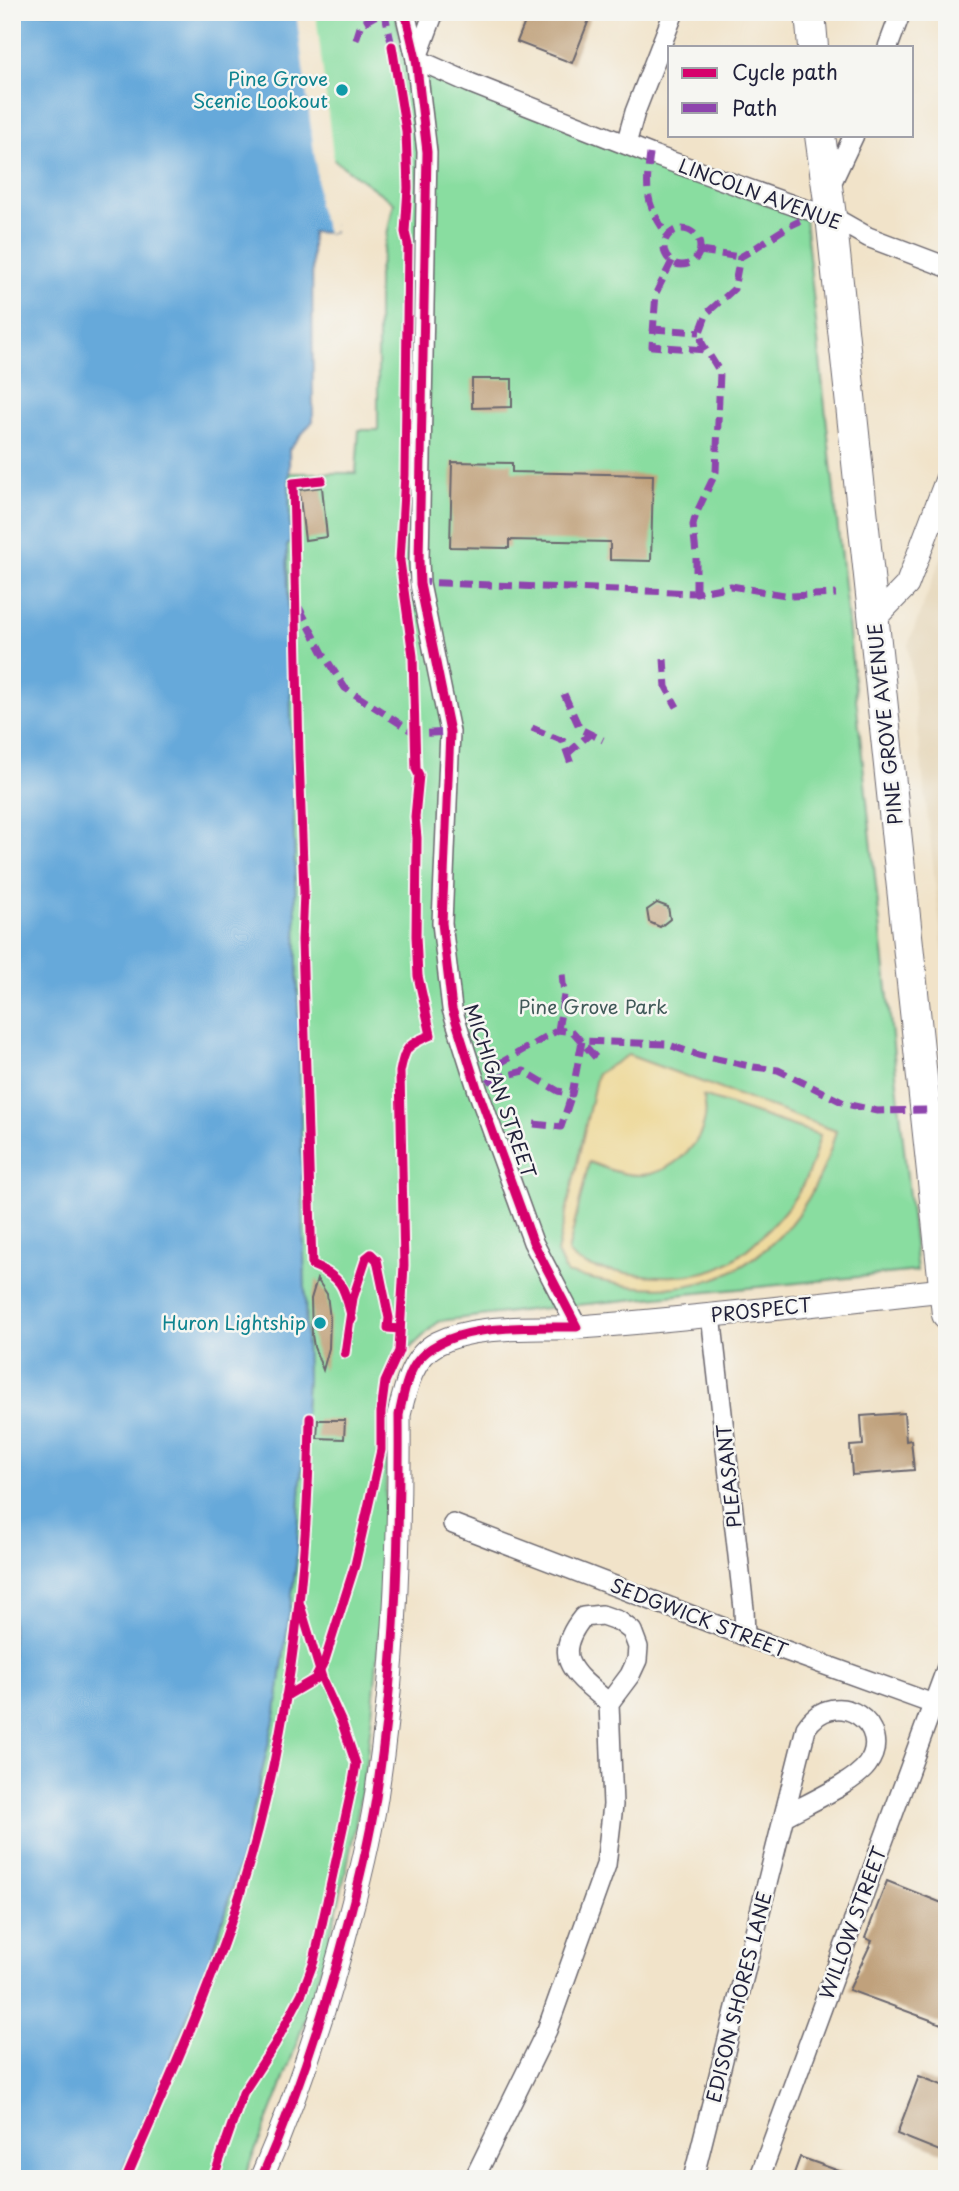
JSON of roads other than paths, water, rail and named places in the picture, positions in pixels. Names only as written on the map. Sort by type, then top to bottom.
[{"type":"main road","points":[[810,12],[813,46]]},
{"type":"main road","name":"PINE GROVE AVENUE","points":[[820,136],[830,202],[945,1302]]},
{"type":"street","name":"MICHIGAN STREET","points":[[405,12],[416,59],[427,152],[419,560],[424,603],[450,732],[442,923],[452,1009],[478,1091],[533,1242],[577,1327]]},
{"type":"street","points":[[416,59],[433,12]]},
{"type":"street","points":[[626,144],[635,112],[674,12]]},
{"type":"street","points":[[888,46],[901,12]]},
{"type":"street","name":"LINCOLN AVENUE","points":[[416,59],[626,144],[785,202],[830,202],[868,237],[947,267]]},
{"type":"street","points":[[830,202],[853,136]]},
{"type":"street","points":[[874,619],[907,584],[947,479]]},
{"type":"street","name":"PROSPECT","points":[[265,2178],[319,2028],[362,1869],[378,1786],[388,1708],[393,1637],[399,1415],[405,1389],[416,1363],[431,1347],[440,1342],[461,1335],[512,1328],[577,1327],[711,1315],[945,1302]]},
{"type":"street","name":"PLEASANT","points":[[711,1315],[745,1636]]},
{"type":"street","name":"SEDGWICK STREET","points":[[453,1524],[936,1707]]},
{"type":"street","points":[[474,2179],[547,2030],[606,1865],[613,1805],[609,1703],[630,1675],[637,1661],[638,1647],[632,1631],[619,1621],[602,1615],[583,1617],[568,1640],[570,1667],[609,1703]]},
{"type":"street","name":"WILLOW STREET","points":[[759,2179],[936,1707],[947,1667]]},
{"type":"street","name":"EDISON SHORES LANE","points":[[693,2179],[806,1728],[812,1718],[823,1710],[837,1709],[863,1718],[871,1726],[875,1740],[873,1754],[867,1765],[852,1778],[785,1816]]},
{"type":"water","points":[[12,12],[312,12],[333,233],[312,232],[313,421],[289,449],[290,543],[287,546],[307,1378],[296,1565],[276,1712],[245,1845],[215,1946],[168,2066],[119,2179],[12,2179]]},
{"type":"place","name":"Pine Grove Scenic Lookout","points":[[342,90]]},
{"type":"place","name":"Huron Lightship","points":[[320,1323]]},
{"type":"park label","name":"Pine Grove Park","points":[[593,1007]]}]
